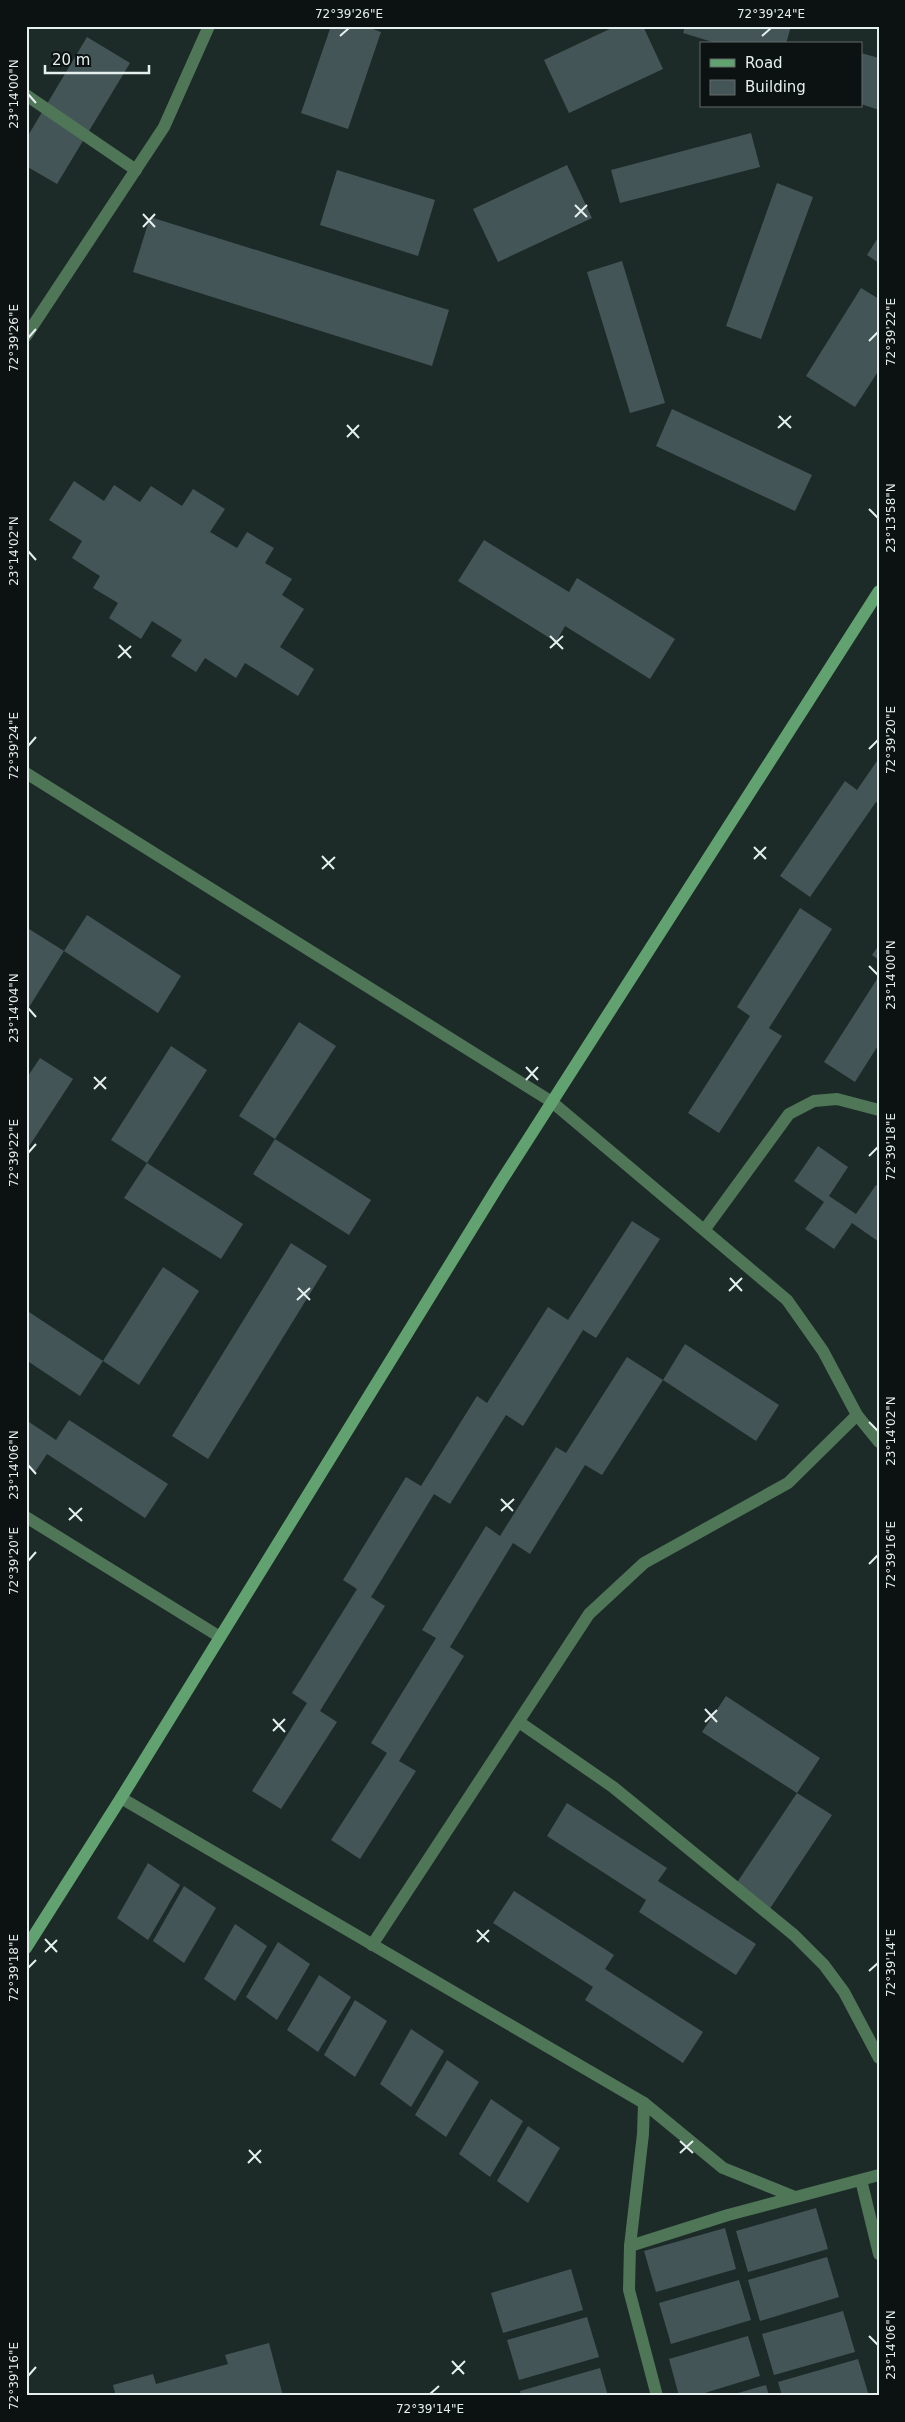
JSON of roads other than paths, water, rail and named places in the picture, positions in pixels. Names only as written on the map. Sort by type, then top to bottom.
[{"type":"street","points":[[26,336],[164,128],[209,26]]},
{"type":"street","points":[[26,95],[136,170]]},
{"type":"street","points":[[26,1948],[552,1102],[879,591]]},
{"type":"street","points":[[26,773],[552,1102],[787,1300],[823,1351],[857,1415],[879,1442]]},
{"type":"street","points":[[705,1229],[789,1114],[814,1101],[837,1098],[879,1110]]},
{"type":"street","points":[[372,1945],[589,1614],[644,1563],[788,1483],[857,1415]]},
{"type":"street","points":[[26,1517],[220,1637]]},
{"type":"street","points":[[518,1722],[613,1787],[794,1935],[824,1965],[844,1992],[879,2058]]},
{"type":"street","points":[[121,1798],[644,2103],[723,2168],[795,2197]]},
{"type":"street","points":[[644,2103],[643,2134],[630,2246],[629,2290],[657,2396]]},
{"type":"street","points":[[630,2246],[728,2215],[879,2176]]},
{"type":"street","points":[[861,2180],[879,2254]]}]
